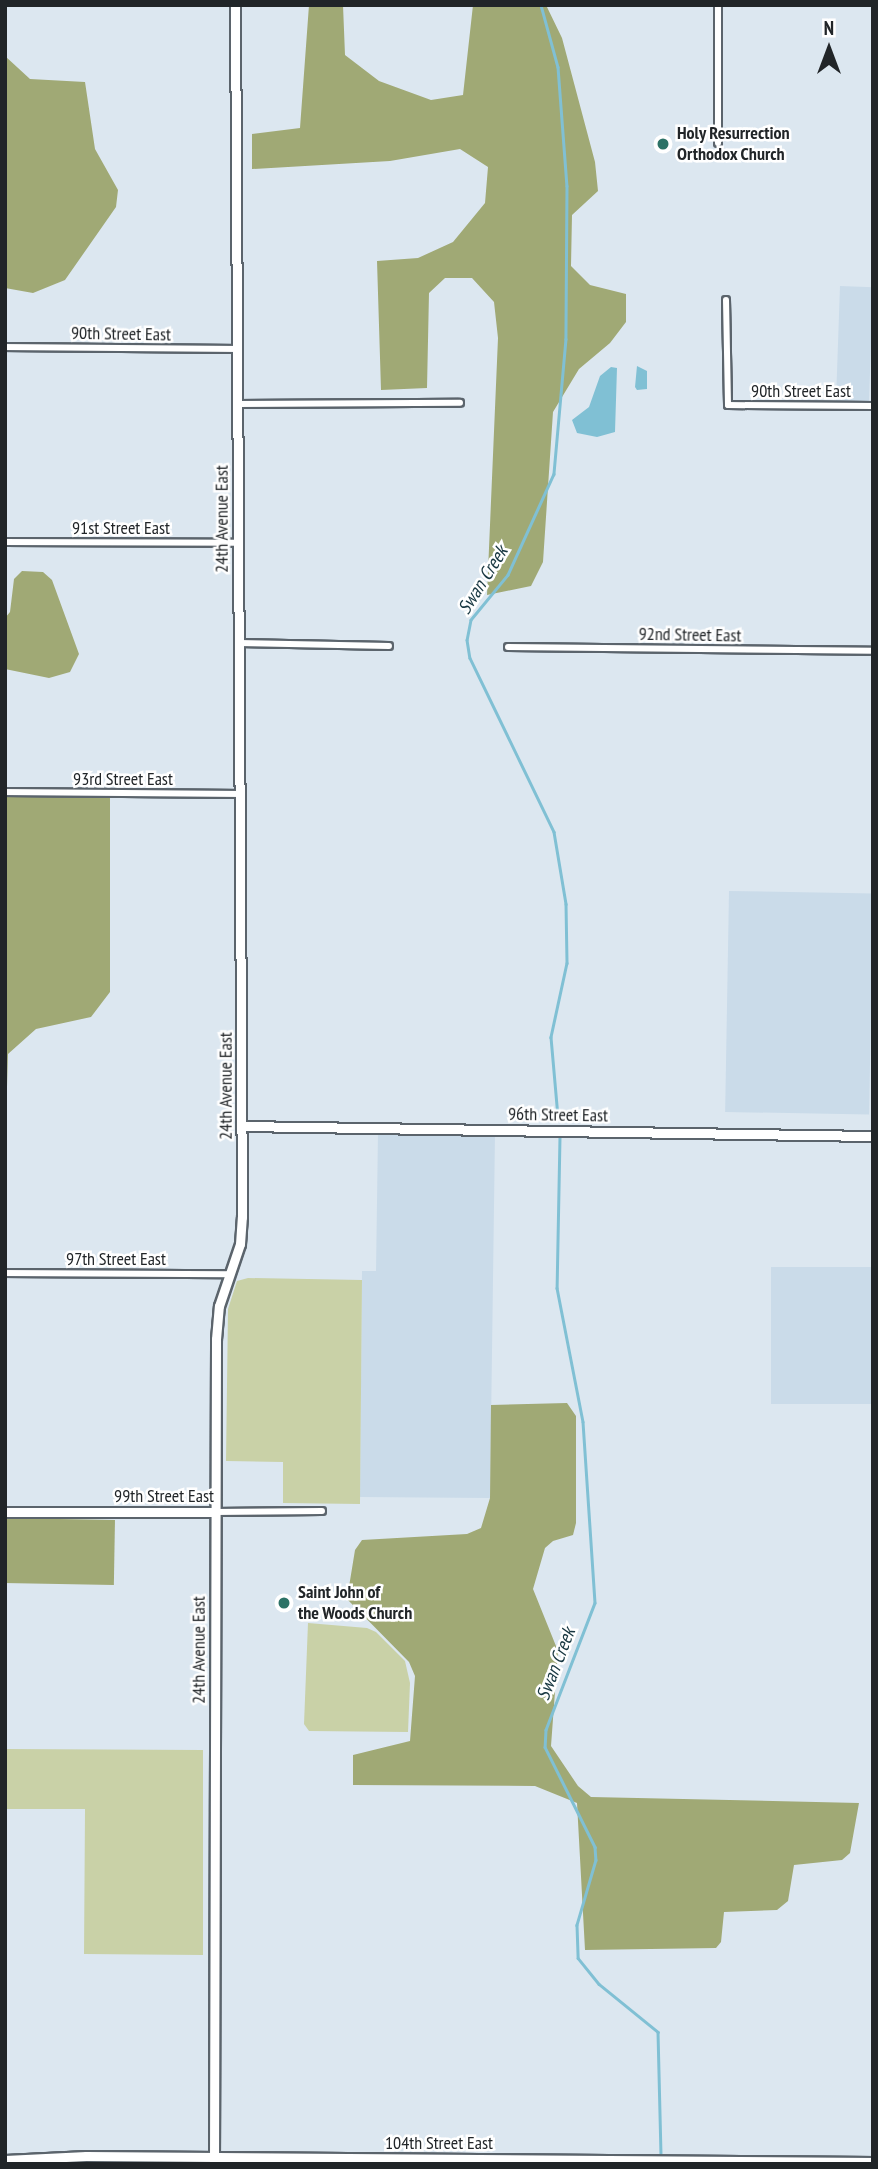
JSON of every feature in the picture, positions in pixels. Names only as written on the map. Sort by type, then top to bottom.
[{"type":"street","name":"24th Avenue East","points":[[214,2160],[214,1512],[217,1316],[228,1274],[240,1244],[242,1126],[235,5]]},
{"type":"street","points":[[718,5],[718,143]]},
{"type":"street","name":"90th Street East","points":[[726,300],[728,405],[873,406]]},
{"type":"street","name":"90th Street East","points":[[5,347],[237,349]]},
{"type":"street","points":[[238,404],[460,403]]},
{"type":"street","name":"91st Street East","points":[[5,542],[238,543]]},
{"type":"street","points":[[239,643],[388,646]]},
{"type":"street","name":"92nd Street East","points":[[508,647],[873,651]]},
{"type":"street","name":"93rd Street East","points":[[5,792],[240,794]]},
{"type":"street","name":"96th Street East","points":[[242,1126],[873,1136]]},
{"type":"street","name":"97th Street East","points":[[5,1273],[228,1274]]},
{"type":"street","name":"99th Street East","points":[[5,1512],[322,1511]]},
{"type":"street","name":"104th Street East","points":[[5,2160],[873,2162]]},
{"type":"shaded area","points":[[840,286],[873,287],[869,402],[836,401]]},
{"type":"shaded area","points":[[729,891],[873,894],[869,1114],[725,1112]]},
{"type":"shaded area","points":[[378,1132],[495,1134],[490,1498],[360,1497],[362,1271],[376,1271]]},
{"type":"shaded area","points":[[771,1267],[873,1267],[873,1404],[771,1404]]},
{"type":"green space","points":[[309,5],[343,5],[345,55],[379,81],[431,100],[463,95],[473,5],[546,5],[562,38],[595,162],[598,191],[572,215],[571,266],[590,285],[626,294],[626,322],[610,343],[579,369],[553,412],[543,562],[531,586],[487,595],[498,338],[494,302],[472,278],[445,278],[429,293],[427,388],[381,390],[377,261],[418,258],[453,242],[485,203],[488,167],[460,149],[390,161],[252,169],[252,134],[300,128]]},
{"type":"green space","points":[[5,56],[30,79],[85,82],[95,149],[118,190],[116,207],[65,280],[33,293],[5,288]]},
{"type":"green space","points":[[22,571],[43,572],[52,580],[79,654],[70,672],[49,678],[5,669],[5,618],[10,612],[14,579]]},
{"type":"green space","points":[[6,796],[110,798],[110,992],[91,1017],[36,1029],[8,1054],[5,1153]]},
{"type":"green space","points":[[248,1278],[362,1280],[360,1504],[283,1503],[283,1462],[226,1461],[228,1309],[237,1281]]},
{"type":"green space","points":[[567,1403],[576,1416],[576,1523],[573,1535],[553,1541],[545,1548],[533,1589],[558,1651],[551,1746],[578,1786],[591,1797],[859,1803],[850,1853],[842,1860],[794,1865],[788,1901],[777,1910],[724,1912],[721,1942],[716,1948],[585,1950],[577,1803],[535,1786],[353,1785],[353,1755],[410,1741],[415,1676],[409,1662],[347,1599],[355,1550],[362,1540],[467,1534],[481,1528],[490,1498],[491,1405]]},
{"type":"green space","points":[[5,1518],[115,1520],[114,1585],[5,1583]]},
{"type":"green space","points":[[308,1623],[367,1628],[376,1632],[405,1661],[410,1683],[408,1732],[309,1731],[304,1724]]},
{"type":"green space","points":[[5,1749],[203,1750],[203,1955],[84,1954],[85,1809],[5,1809]]},
{"type":"water","points":[[637,366],[647,371],[647,389],[637,390],[635,387]]},
{"type":"water","points":[[611,367],[617,368],[615,432],[597,437],[577,433],[572,420],[589,407],[600,376]]},
{"type":"waterway","name":"Swan Creek","points":[[541,5],[558,67],[567,186],[566,339],[554,474],[508,575],[471,620],[467,640],[470,658],[554,832],[566,904],[567,963],[551,1037],[558,1117]]},
{"type":"waterway","name":"Swan Creek","points":[[560,1137],[557,1288],[583,1422],[595,1603],[546,1730],[545,1747],[595,1847],[596,1860],[577,1925],[578,1958],[599,1984],[658,2032],[661,2153]]},
{"type":"place","name":"Holy Resurrection Orthodox Church","points":[[663,144]]},
{"type":"place","name":"Saint John of the Woods Church","points":[[284,1603]]}]
